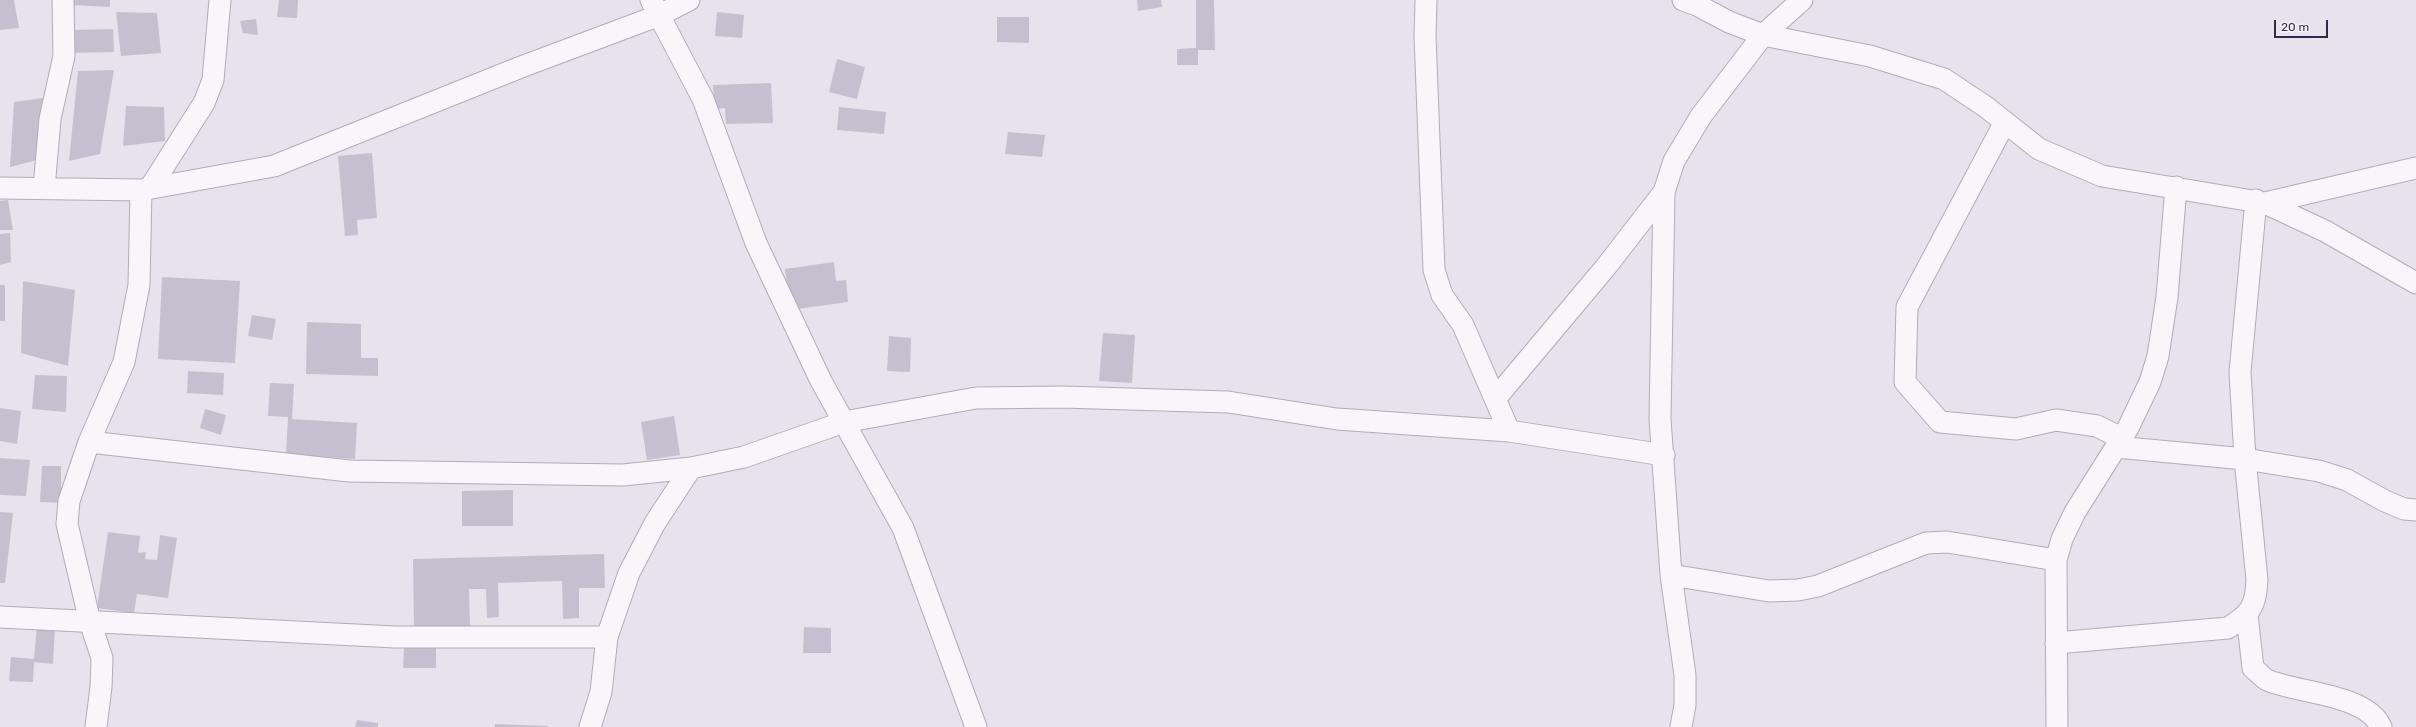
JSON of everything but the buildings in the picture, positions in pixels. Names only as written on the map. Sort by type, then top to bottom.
[{"type":"street","points":[[44,188],[50,119],[64,56],[63,0]]},
{"type":"street","points":[[96,727],[101,687],[102,658],[90,622],[67,524],[69,501],[89,442],[124,362],[139,285],[146,189],[204,103],[213,80],[220,0]]},
{"type":"street","points":[[0,188],[146,189],[274,166],[521,67],[657,6],[689,0]]},
{"type":"street","points":[[1426,0],[1426,43],[1434,270],[1442,294],[1463,325],[1509,431]]},
{"type":"street","points":[[1683,0],[1698,5],[1729,22],[1763,35],[1870,56],[1944,79],[2005,122],[2039,149],[2102,176],[2261,201],[2325,231],[2416,283]]},
{"type":"street","points":[[1725,0],[1729,22]]},
{"type":"street","points":[[1681,727],[1685,705],[1684,675],[1671,575],[1664,454],[1660,419],[1664,192],[1674,161],[1686,139],[1763,35],[1802,0]]},
{"type":"street","points":[[657,6],[703,99],[756,243],[821,381],[903,528],[976,727]]},
{"type":"street","points":[[2005,122],[1907,308],[1905,382],[1940,422],[2016,429],[2056,420],[2096,426],[2119,442],[2245,459],[2319,471],[2347,480],[2385,501],[2404,509],[2416,510]]},
{"type":"street","points":[[2261,201],[2416,168]]},
{"type":"street","points":[[2057,727],[2056,560],[2062,539],[2075,512],[2119,442],[2150,382],[2158,356],[2167,296],[2176,188]]},
{"type":"street","points":[[1495,399],[1604,268],[1664,192]]},
{"type":"street","points":[[2056,643],[2228,628],[2247,616],[2256,598],[2257,580],[2245,459],[2240,372],[2261,201]]},
{"type":"street","points":[[89,442],[349,471],[623,475],[691,468],[744,457],[844,422],[976,398],[1063,397],[1228,402],[1337,419],[1509,431],[1664,454]]},
{"type":"street","points":[[590,727],[601,692],[607,637],[628,573],[655,523],[691,468]]},
{"type":"street","points":[[1671,575],[1769,592],[1798,590],[1818,586],[1926,542],[1947,542],[2056,560]]},
{"type":"street","points":[[2247,616],[2253,668],[2267,679],[2319,692],[2360,707],[2379,723],[2381,727]]},
{"type":"street","points":[[0,617],[395,637],[607,637]]}]
